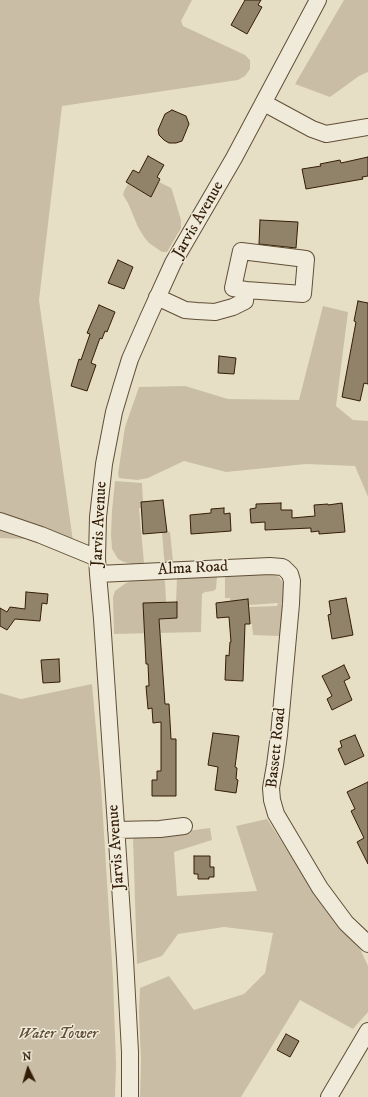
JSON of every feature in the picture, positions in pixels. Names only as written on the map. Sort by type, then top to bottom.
[{"type":"street","name":"Jarvis Avenue","points":[[130,1097],[128,1005],[102,619],[97,566],[98,517],[102,482],[114,412],[130,359],[138,339],[176,258],[234,158],[318,0]]},
{"type":"street","points":[[264,103],[312,129],[326,134],[368,127]]},
{"type":"street","points":[[241,251],[306,259],[303,294],[246,290],[233,288],[241,251]]},
{"type":"street","points":[[157,297],[186,310],[215,312],[233,307],[245,301],[246,290]]},
{"type":"street","points":[[0,521],[41,535],[97,566]]},
{"type":"street","name":"Alma Road","points":[[97,566],[270,566],[282,567],[287,571]]},
{"type":"street","name":"Bassett Road","points":[[287,571],[291,577],[292,591],[279,735],[271,788],[272,800],[276,814],[320,888],[346,923],[368,944]]},
{"type":"street","points":[[116,830],[160,829],[184,826]]},
{"type":"street","points":[[329,1097],[368,1031]]},
{"type":"green space","points":[[0,0],[192,0],[181,21],[183,26],[245,55],[250,60],[250,69],[245,76],[238,80],[62,106],[39,300],[73,541],[0,538]]},
{"type":"green space","points":[[344,0],[368,0],[368,72],[359,76],[330,97],[295,84]]},
{"type":"green space","points":[[159,182],[171,188],[181,220],[181,228],[167,252],[162,252],[149,243],[144,237],[123,195],[128,184],[151,196]]},
{"type":"green space","points":[[323,306],[348,312],[336,406],[353,420],[368,421],[368,497],[355,466],[306,464],[226,472],[184,461],[148,478],[137,480],[119,478],[118,474],[125,427],[139,387],[185,386],[228,399],[299,400]]},
{"type":"green space","points":[[115,481],[142,483],[143,502],[141,502],[141,508],[139,508],[144,563],[132,564],[124,562],[118,559],[112,549],[112,511]]},
{"type":"green space","points":[[162,532],[170,532],[172,562],[165,562],[164,558]]},
{"type":"green space","points":[[271,574],[279,577],[284,588],[280,634],[279,636],[253,635],[252,624],[250,624],[249,607],[277,606],[278,603],[249,605],[248,599],[230,601],[230,598],[225,598],[225,576]]},
{"type":"green space","points":[[216,576],[216,589],[202,594],[201,632],[114,634],[113,597],[115,591],[126,583],[131,581],[162,579],[165,581],[166,602],[143,603],[144,628],[159,628],[159,619],[177,618],[177,578]]},
{"type":"green space","name":"Water Tower","points":[[92,684],[101,785],[113,978],[116,1064],[115,1097],[0,1097],[0,693],[21,699]]},
{"type":"green space","points":[[267,819],[310,885],[360,949],[368,966],[368,1012],[353,1029],[300,1000],[241,1097],[140,1097],[140,988],[169,976],[194,1010],[244,994],[265,973],[273,933],[224,927],[178,934],[162,956],[137,964],[133,838],[210,828],[212,840],[174,852],[177,896],[257,891],[236,826]]},
{"type":"building","points":[[245,0],[261,0],[258,5],[262,7],[247,34],[231,25]]},
{"type":"building","points":[[172,110],[186,116],[189,124],[182,141],[176,143],[169,143],[164,140],[159,135],[158,130],[165,114]]},
{"type":"building","points":[[148,156],[164,165],[157,177],[160,179],[151,197],[126,182],[133,170],[139,173]]},
{"type":"building","points":[[368,157],[368,176],[362,177],[363,179],[306,189],[302,169],[321,166],[320,164],[340,160],[341,163]]},
{"type":"building","points":[[260,220],[298,222],[296,248],[259,244]]},
{"type":"building","points":[[118,260],[133,267],[124,289],[108,283]]},
{"type":"building","points":[[358,301],[368,303],[368,384],[364,383],[360,401],[342,397],[356,322],[354,321]]},
{"type":"building","points":[[99,305],[115,312],[107,332],[105,331],[102,339],[100,338],[91,363],[96,365],[87,391],[71,386],[79,359],[81,360],[90,334],[87,333]]},
{"type":"building","points":[[219,356],[236,358],[234,374],[218,373]]},
{"type":"building","points":[[163,500],[167,532],[143,534],[141,502]]},
{"type":"building","points":[[281,503],[281,510],[292,510],[292,518],[315,516],[314,505],[342,503],[345,532],[319,534],[319,531],[311,532],[311,528],[265,530],[265,522],[251,523],[250,509],[256,508],[256,504]]},
{"type":"building","points":[[224,508],[224,514],[230,513],[231,531],[191,534],[190,515],[211,513],[211,509]]},
{"type":"building","points":[[26,592],[48,594],[47,604],[42,603],[40,621],[15,619],[7,630],[0,626],[0,608],[7,612],[10,607],[25,609]]},
{"type":"building","points":[[346,598],[353,635],[332,639],[328,615],[331,614],[329,601]]},
{"type":"building","points":[[248,599],[250,624],[245,624],[243,681],[225,680],[226,655],[229,656],[231,642],[229,617],[217,618],[216,603]]},
{"type":"building","points":[[177,602],[177,618],[159,619],[165,704],[169,704],[171,739],[176,739],[176,796],[152,796],[152,780],[157,780],[157,771],[161,771],[161,722],[153,723],[152,708],[148,709],[146,686],[149,686],[148,664],[146,664],[143,603]]},
{"type":"building","points":[[59,659],[60,682],[43,683],[41,660]]},
{"type":"building","points":[[344,665],[350,678],[344,681],[352,700],[332,710],[327,699],[332,696],[322,676]]},
{"type":"building","points":[[213,733],[239,736],[235,767],[237,768],[236,779],[238,780],[236,793],[215,790],[218,767],[208,765]]},
{"type":"building","points":[[355,735],[364,756],[345,765],[338,749],[342,747],[340,741]]},
{"type":"building","points":[[368,782],[368,864],[357,842],[364,838],[351,811],[355,809],[347,792]]},
{"type":"building","points":[[194,856],[210,856],[210,867],[214,867],[214,877],[209,877],[209,879],[198,879],[198,874],[194,874]]},
{"type":"building","points":[[286,1034],[299,1041],[290,1057],[277,1050]]}]
